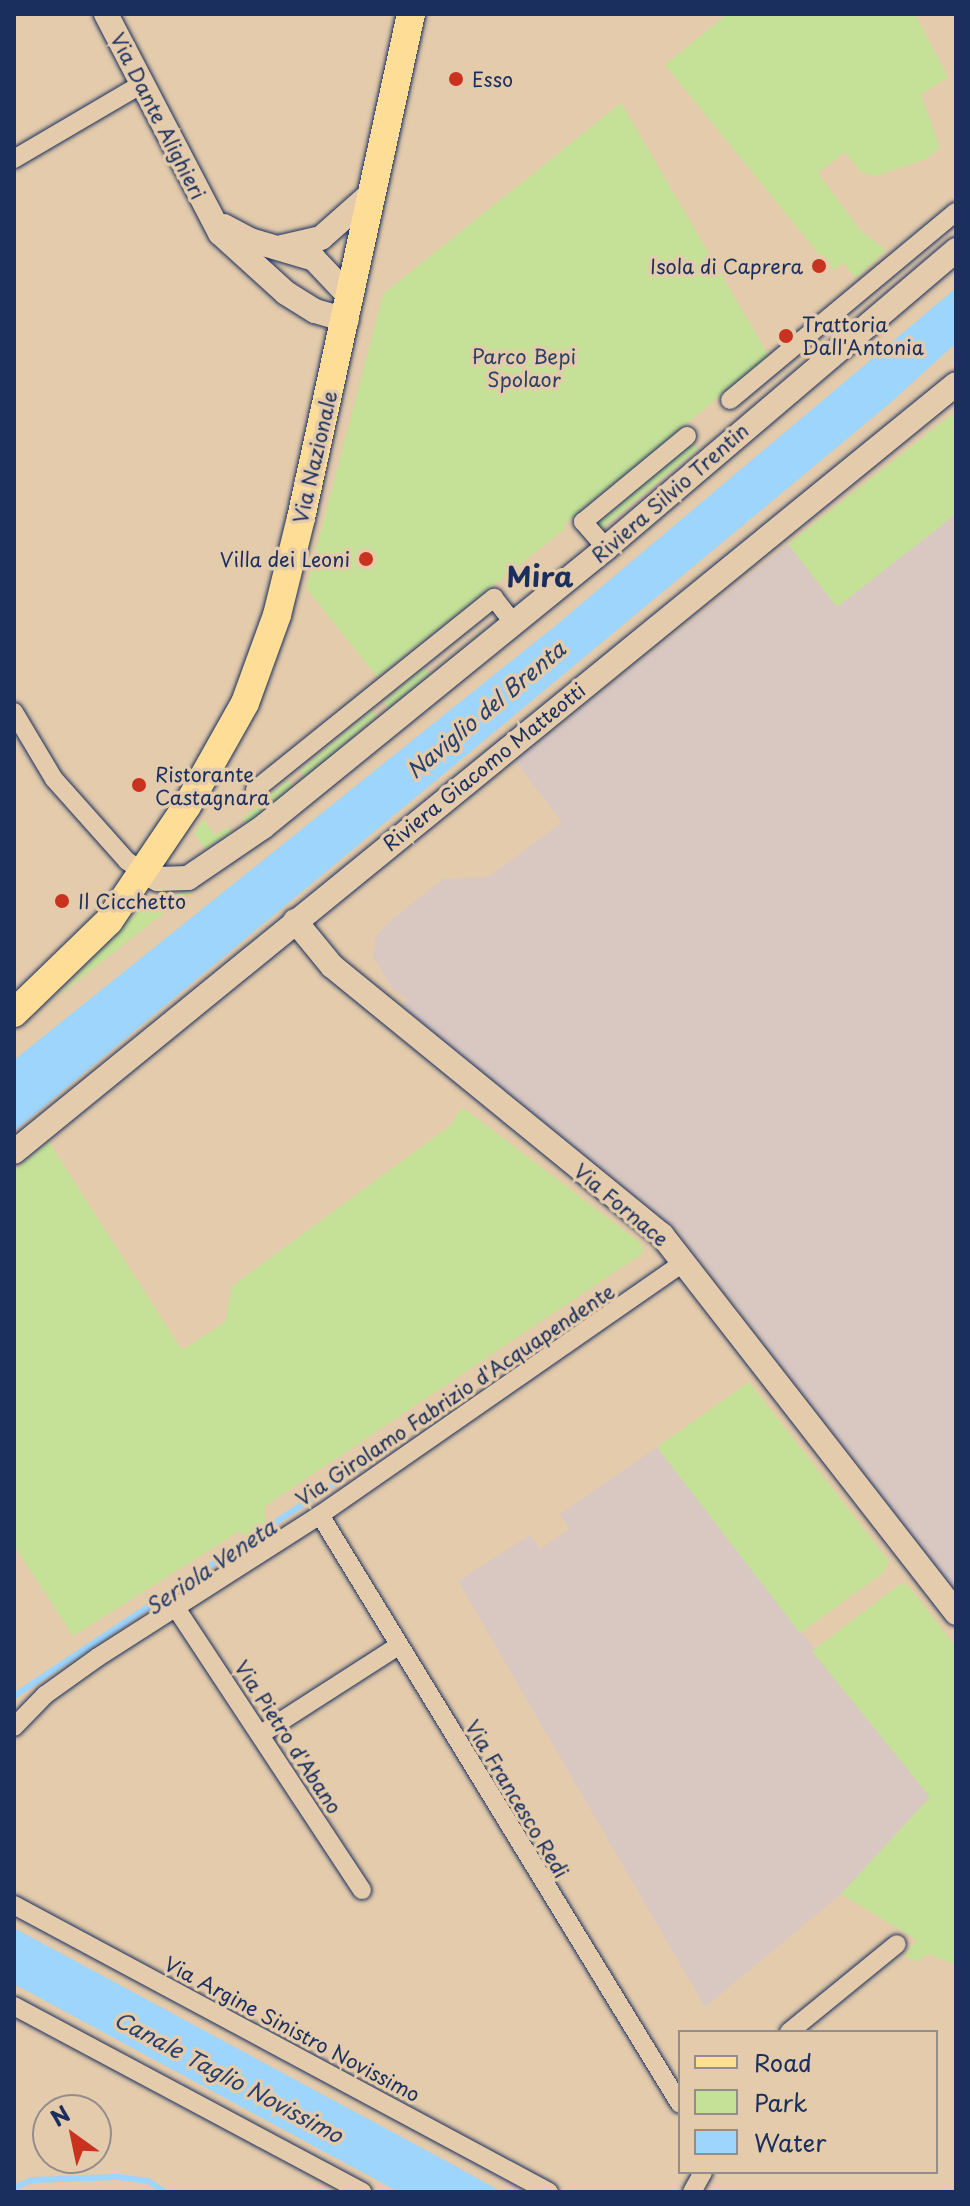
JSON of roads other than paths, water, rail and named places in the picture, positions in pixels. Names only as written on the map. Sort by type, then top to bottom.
[{"type":"main road","name":"Via Nazionale","points":[[17,1004],[85,949],[144,872],[245,703],[267,644],[349,309],[411,14]]},
{"type":"street","name":"Via Dante Alighieri","points":[[106,14],[211,218],[232,246],[286,293],[315,311],[349,309]]},
{"type":"street","points":[[14,159],[140,85]]},
{"type":"street","points":[[278,247],[321,238],[373,192]]},
{"type":"street","points":[[730,400],[956,212]]},
{"type":"street","name":"Via Dante Alighieri","points":[[211,218],[250,240],[314,259],[349,309]]},
{"type":"street","name":"Riviera Silvio Trentin","points":[[144,872],[158,879],[188,878],[307,793],[606,548],[956,250]]},
{"type":"street","points":[[817,330],[834,352]]},
{"type":"street","name":"Riviera Giacomo Matteotti","points":[[14,1152],[956,384]]},
{"type":"street","points":[[606,548],[583,522],[687,436]]},
{"type":"street","points":[[255,790],[494,598],[514,624]]},
{"type":"street","points":[[371,697],[392,723]]},
{"type":"street","points":[[14,712],[54,779],[127,861],[144,872]]},
{"type":"street","points":[[286,766],[307,793]]},
{"type":"street","name":"Via Fornace","points":[[295,921],[332,966],[647,1223],[684,1262],[956,1613]]},
{"type":"street","name":"Via Girolamo Fabrizio d'Acquapendente","points":[[14,1727],[60,1684],[320,1515],[684,1262]]},
{"type":"street","name":"Via Francesco Redi","points":[[320,1515],[678,2101]]},
{"type":"street","name":"Via Pietro d'Abano","points":[[176,1608],[362,1890]]},
{"type":"street","points":[[261,1734],[398,1646]]},
{"type":"street","name":"Via Argine Sinistro Novissimo","points":[[14,1905],[549,2192]]},
{"type":"street","points":[[791,2030],[897,1944]]},
{"type":"street","points":[[14,2006],[363,2192]]},
{"type":"street","points":[[692,2192],[702,2174]]},
{"type":"water","name":"Naviglio del Brenta","points":[[956,288],[956,343],[889,404],[14,1131],[14,1060],[555,626]]},
{"type":"water","name":"Canale Taglio Novissimo","points":[[14,1928],[502,2192],[399,2192],[14,1984]]},
{"type":"waterway","name":"Seriola Veneta","points":[[14,1696],[405,1436]]},
{"type":"waterway","points":[[14,2188],[32,2180],[117,2177],[148,2181],[165,2192]]},
{"type":"place","name":"Esso","points":[[456,79]]},
{"type":"place","name":"Isola di Caprera","points":[[819,266]]},
{"type":"place","name":"Trattoria Dall'Antonia","points":[[786,336]]},
{"type":"place","name":"Villa dei Leoni","points":[[366,559]]},
{"type":"place","name":"Ristorante Castagnara","points":[[139,785]]},
{"type":"place","name":"Il Cicchetto","points":[[62,901]]},
{"type":"district","name":"Mira","points":[[540,576]]},
{"type":"park label","name":"Parco Bepi Spolaor","points":[[524,368]]}]
